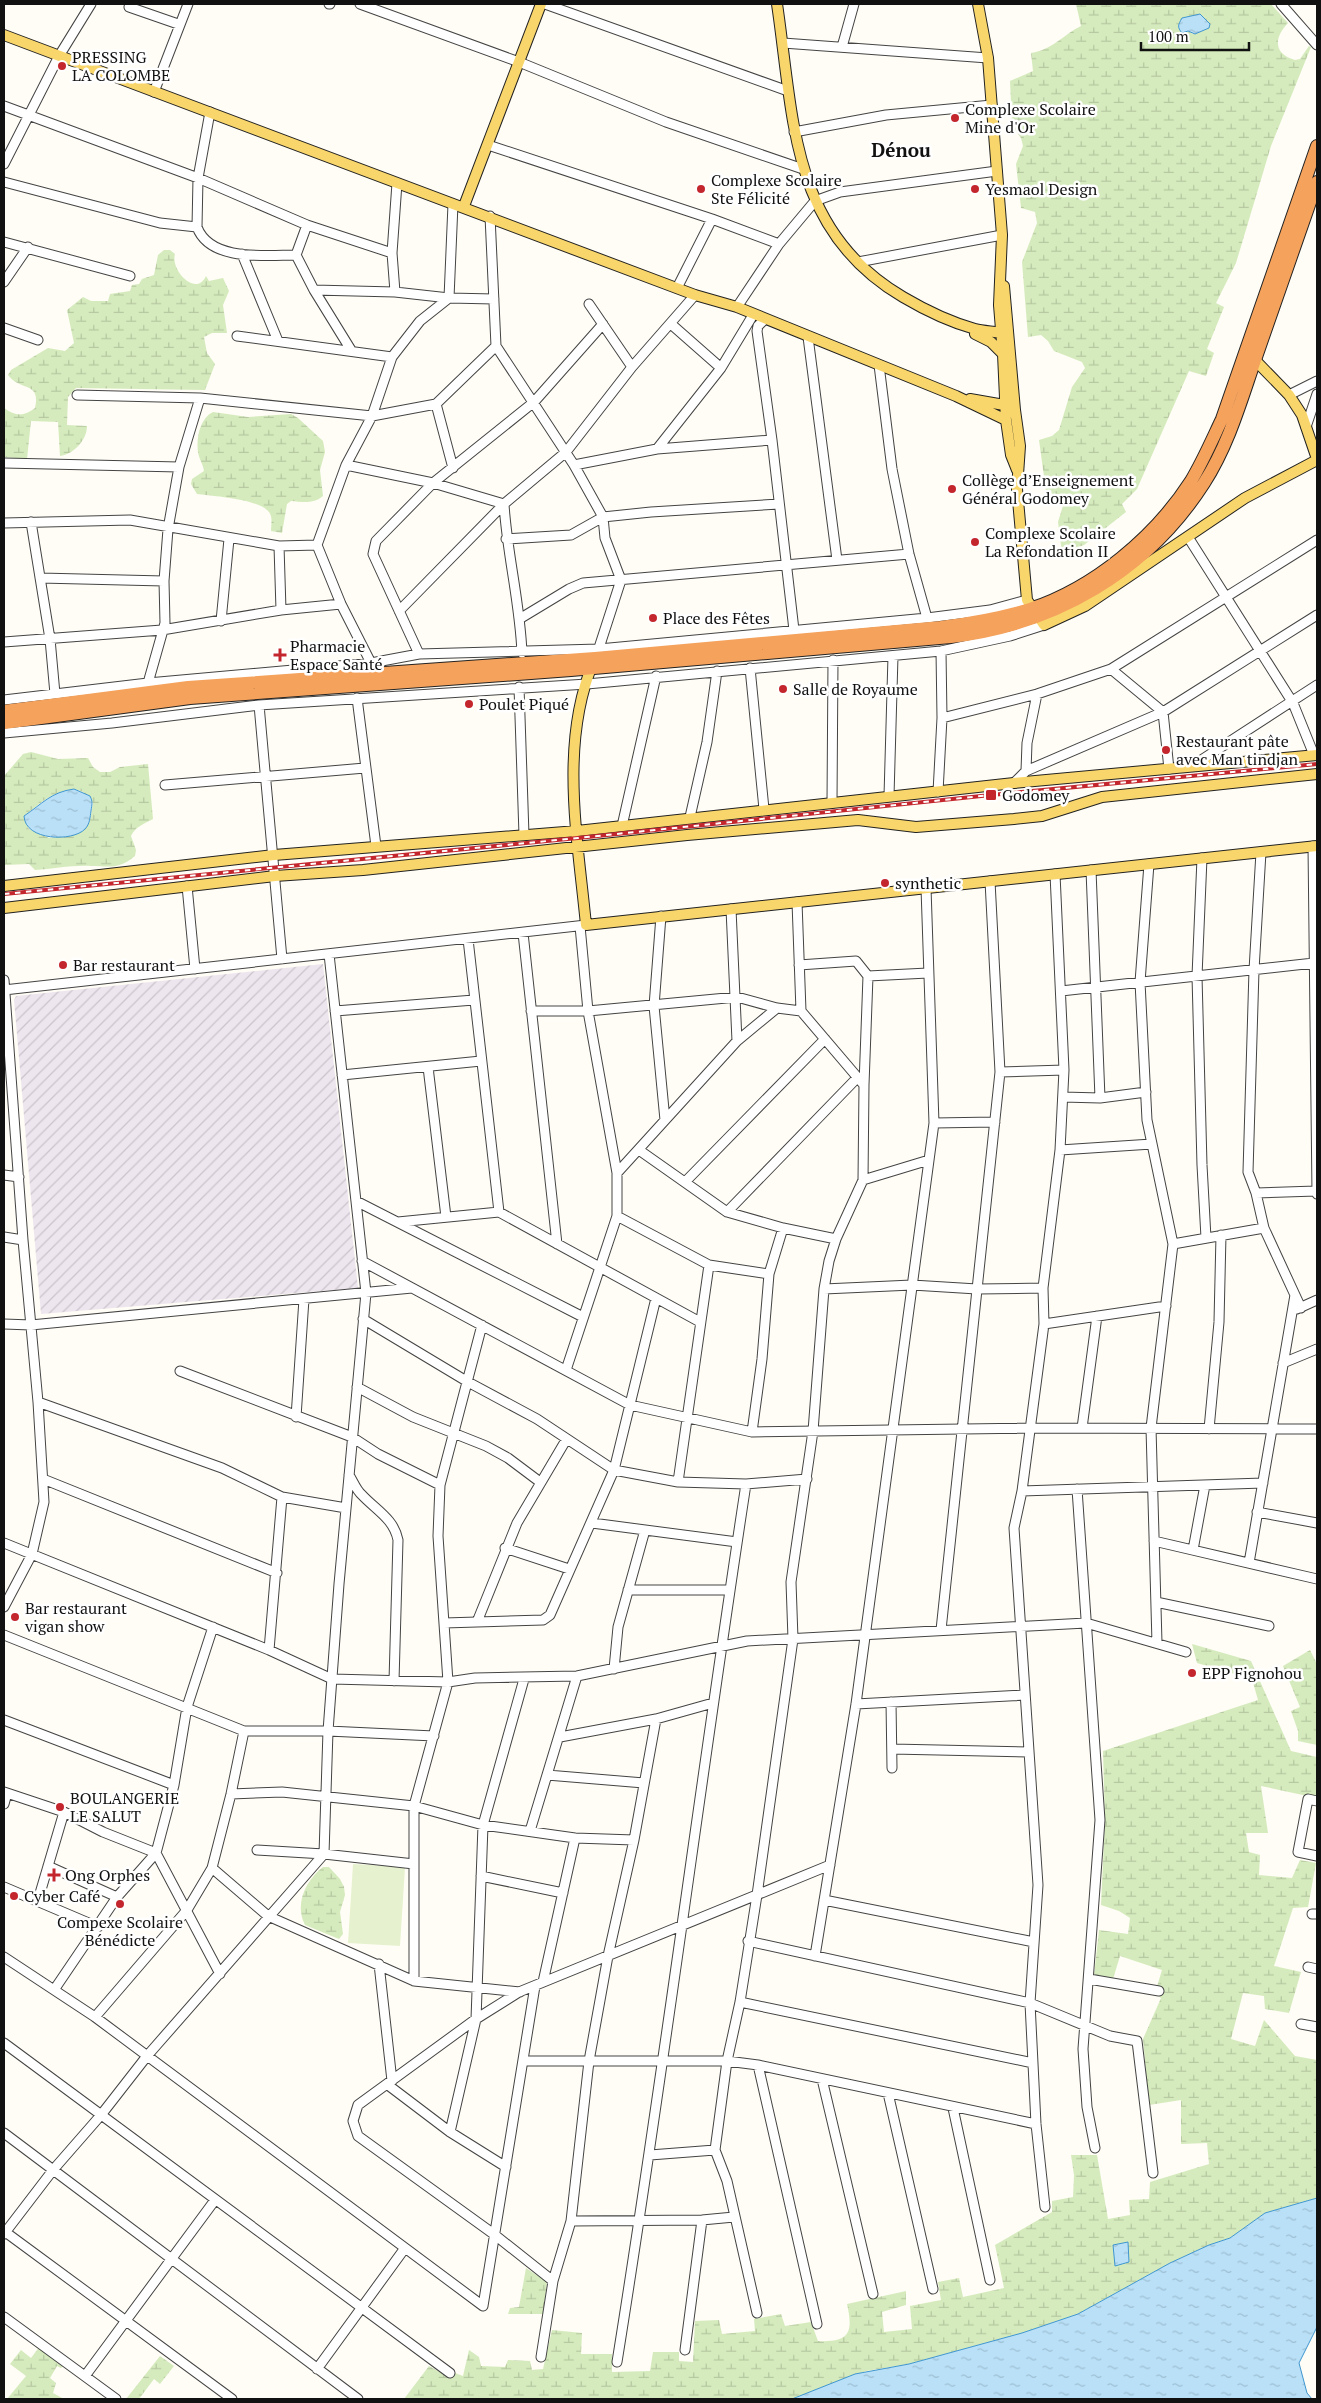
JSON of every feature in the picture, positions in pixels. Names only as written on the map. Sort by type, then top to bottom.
[{"type":"highway","points":[[1036,612],[1086,582],[1119,559],[1160,520],[1190,482],[1222,419],[1317,146]]},
{"type":"highway","points":[[4,723],[190,698],[595,658],[940,628],[1036,612],[1087,594],[1119,573],[1149,548],[1179,518],[1205,482],[1234,423],[1317,182]]},
{"type":"highway","points":[[4,711],[188,687],[595,658]]},
{"type":"main road","points":[[464,206],[543,4]]},
{"type":"main road","points":[[777,4],[794,132],[815,201],[833,236],[879,281],[902,297],[959,324],[991,342],[1003,354]]},
{"type":"main road","points":[[978,4],[988,58],[1002,235],[1002,278],[1006,295],[1003,354],[1004,406],[1011,455],[1018,474]]},
{"type":"main road","points":[[4,35],[453,204],[464,206],[695,295],[737,307],[956,396],[1006,420]]},
{"type":"main road","points":[[959,324],[1005,337]]},
{"type":"main road","points":[[991,342],[1005,337]]},
{"type":"main road","points":[[1005,337],[1020,446],[1017,489],[1036,612],[1066,616],[1098,598],[1245,498],[1317,460],[1306,427],[1289,395],[1255,360]]},
{"type":"main road","points":[[956,396],[1015,410]]},
{"type":"main road","points":[[595,658],[574,742],[583,926],[731,908],[1315,846]]},
{"type":"main road","points":[[4,886],[274,856],[376,846],[577,831],[690,817],[1014,783],[1316,755]]},
{"type":"main road","points":[[4,908],[275,876],[363,870],[579,846],[858,820],[916,827],[1014,819],[1050,814],[1102,796],[1317,774]]},
{"type":"street","points":[[4,164],[59,56],[91,4]]},
{"type":"street","points":[[120,4],[130,5],[178,24]]},
{"type":"street","points":[[154,92],[178,24],[188,4]]},
{"type":"street","points":[[360,4],[519,62],[666,122],[804,169]]},
{"type":"street","points":[[543,4],[788,91]]},
{"type":"street","points":[[842,47],[854,4]]},
{"type":"street","points":[[1281,4],[1317,45]]},
{"type":"street","points":[[783,42],[988,58]]},
{"type":"street","points":[[794,132],[886,115],[992,105]]},
{"type":"street","points":[[4,106],[198,178],[307,225],[392,253]]},
{"type":"street","points":[[210,112],[198,178],[197,228],[206,243],[242,254],[296,255]]},
{"type":"street","points":[[488,145],[712,219],[779,244]]},
{"type":"street","points":[[737,307],[779,244],[815,201],[840,192],[997,171]]},
{"type":"street","points":[[4,182],[160,223],[197,228]]},
{"type":"street","points":[[395,292],[392,253],[397,183]]},
{"type":"street","points":[[371,663],[341,604],[317,545],[346,465],[372,416],[392,357],[420,321],[449,298],[453,204]]},
{"type":"street","points":[[490,216],[496,346],[566,452],[603,517],[605,538],[621,580],[595,658]]},
{"type":"street","points":[[678,288],[712,219]]},
{"type":"street","points":[[307,225],[296,255],[314,290],[351,350]]},
{"type":"street","points":[[858,262],[1002,235]]},
{"type":"street","points":[[4,242],[130,276]]},
{"type":"street","points":[[4,282],[28,247]]},
{"type":"street","points":[[242,254],[278,341]]},
{"type":"street","points":[[314,290],[395,292],[449,298],[494,299]]},
{"type":"street","points":[[399,611],[504,504],[566,452],[632,367],[695,295]]},
{"type":"street","points":[[589,304],[632,367]]},
{"type":"street","points":[[657,449],[721,368],[753,315]]},
{"type":"street","points":[[765,319],[758,326],[757,331],[772,440],[794,630]]},
{"type":"street","points":[[418,654],[373,554],[376,541],[434,483],[534,402],[603,324]]},
{"type":"street","points":[[671,324],[721,368]]},
{"type":"street","points":[[4,328],[38,340]]},
{"type":"street","points":[[237,336],[392,357]]},
{"type":"street","points":[[808,337],[837,560]]},
{"type":"street","points":[[77,395],[200,398],[372,416],[436,404],[496,346]]},
{"type":"street","points":[[879,365],[892,469],[909,554],[927,618]]},
{"type":"street","points":[[1289,395],[1317,381]]},
{"type":"street","points":[[1306,427],[1317,394]]},
{"type":"street","points":[[148,682],[165,623],[164,581],[168,529],[179,467],[200,398]]},
{"type":"street","points":[[436,404],[453,468]]},
{"type":"street","points":[[574,465],[657,449],[772,440]]},
{"type":"street","points":[[4,463],[179,467]]},
{"type":"street","points":[[346,465],[434,483],[504,504]]},
{"type":"street","points":[[504,504],[506,540],[521,618],[522,653]]},
{"type":"street","points":[[506,540],[571,535],[603,517],[779,504]]},
{"type":"street","points":[[4,523],[124,520],[168,529],[278,546],[317,545]]},
{"type":"street","points":[[31,522],[50,639],[55,694]]},
{"type":"street","points":[[1188,536],[1293,703],[1316,755]]},
{"type":"street","points":[[222,621],[229,539]]},
{"type":"street","points":[[942,718],[1037,694],[1110,669],[1317,540]]},
{"type":"street","points":[[278,546],[281,610]]},
{"type":"street","points":[[521,618],[576,585],[909,554]]},
{"type":"street","points":[[40,578],[164,581]]},
{"type":"street","points":[[4,642],[162,630],[281,610],[341,604]]},
{"type":"street","points":[[4,700],[148,682],[371,663],[418,654],[522,653],[550,649],[595,658],[794,630],[927,618],[990,610],[1036,612]]},
{"type":"street","points":[[4,733],[112,723],[259,705],[587,684],[656,676],[941,651],[1010,636],[1036,612]]},
{"type":"street","points":[[1014,783],[1026,771],[1162,712],[1317,615]]},
{"type":"street","points":[[938,792],[942,718],[941,651]]},
{"type":"street","points":[[889,796],[893,656]]},
{"type":"street","points":[[832,803],[834,660]]},
{"type":"street","points":[[750,668],[764,809]]},
{"type":"street","points":[[1110,669],[1162,712],[1168,769]]},
{"type":"street","points":[[690,817],[707,742],[717,672]]},
{"type":"street","points":[[622,826],[656,676]]},
{"type":"street","points":[[1190,768],[1293,703],[1317,685]]},
{"type":"street","points":[[519,687],[520,780],[524,835]]},
{"type":"street","points":[[1026,771],[1028,743],[1037,694]]},
{"type":"street","points":[[357,698],[376,846]]},
{"type":"street","points":[[259,705],[282,959]]},
{"type":"street","points":[[165,785],[264,775],[365,768]]},
{"type":"street","points":[[1256,1193],[1317,1193],[1314,963],[1315,846]]},
{"type":"street","points":[[1249,1563],[1283,1363],[1297,1309],[1295,1295],[1264,1228],[1256,1193],[1248,1172],[1254,970],[1261,852]]},
{"type":"street","points":[[1202,858],[1197,976],[1206,1238]]},
{"type":"street","points":[[1149,864],[1140,982],[1147,1120],[1173,1244],[1151,1428],[1156,1643]]},
{"type":"street","points":[[1091,870],[1100,1098]]},
{"type":"street","points":[[1046,2207],[1036,2124],[1030,2003],[1038,1885],[1014,1528],[1022,1491],[1044,1324],[1043,1288],[1060,1150],[1064,1070],[1055,874]]},
{"type":"street","points":[[941,1630],[1000,1072],[990,881]]},
{"type":"street","points":[[186,886],[195,969]]},
{"type":"street","points":[[815,1956],[856,1704],[934,1123],[926,888]]},
{"type":"street","points":[[797,902],[801,1011],[864,1085]]},
{"type":"street","points":[[731,908],[737,997],[737,1041]]},
{"type":"street","points":[[661,916],[654,1006],[665,1120]]},
{"type":"street","points":[[4,1608],[32,1554],[43,1512],[43,1479],[4,987],[195,969],[583,926],[588,1011],[617,1173],[617,1216],[566,1370]]},
{"type":"street","points":[[522,933],[557,1244]]},
{"type":"street","points":[[468,939],[499,1212]]},
{"type":"street","points":[[232,2399],[4,2232],[148,2056],[324,1854],[328,1731],[352,1437],[366,1293],[329,954]]},
{"type":"street","points":[[757,2313],[727,2181],[715,2150],[728,2061],[740,2002],[748,1941],[757,1895],[793,1639],[791,1582],[807,1479],[824,1289],[829,1261],[836,1239],[864,1180],[864,1085],[868,976],[856,961],[799,965]]},
{"type":"street","points":[[1061,991],[1314,963]]},
{"type":"street","points":[[868,976],[928,973]]},
{"type":"street","points":[[531,1011],[588,1011],[737,997],[777,1008],[801,1011]]},
{"type":"street","points":[[336,1011],[474,1000]]},
{"type":"street","points":[[617,1173],[737,1041],[777,1008]]},
{"type":"street","points":[[685,1182],[825,1039]]},
{"type":"street","points":[[342,1075],[481,1061]]},
{"type":"street","points":[[428,1067],[446,1218]]},
{"type":"street","points":[[1000,1072],[1064,1070]]},
{"type":"street","points":[[727,1212],[857,1078]]},
{"type":"street","points":[[1063,1096],[1100,1098],[1146,1092]]},
{"type":"street","points":[[4,1112],[14,1113]]},
{"type":"street","points":[[934,1123],[994,1122]]},
{"type":"street","points":[[1060,1150],[1152,1144]]},
{"type":"street","points":[[639,1150],[727,1212],[783,1228],[836,1239]]},
{"type":"street","points":[[864,1180],[929,1160]]},
{"type":"street","points":[[4,1176],[19,1176]]},
{"type":"street","points":[[356,1201],[583,1317]]},
{"type":"street","points":[[398,1222],[499,1212],[700,1322]]},
{"type":"street","points":[[617,1216],[709,1265],[769,1274]]},
{"type":"street","points":[[752,1432],[762,1360],[769,1274],[783,1228]]},
{"type":"street","points":[[1173,1244],[1264,1228]]},
{"type":"street","points":[[1208,1429],[1219,1322],[1221,1235]]},
{"type":"street","points":[[4,1237],[23,1240]]},
{"type":"street","points":[[362,1261],[630,1405],[752,1432],[892,1432],[1030,1428],[1317,1429]]},
{"type":"street","points":[[678,1482],[709,1265]]},
{"type":"street","points":[[824,1289],[912,1285],[977,1289],[1043,1288]]},
{"type":"street","points":[[4,1324],[30,1325],[412,1288]]},
{"type":"street","points":[[444,1623],[547,1618],[592,1523],[614,1470],[656,1298]]},
{"type":"street","points":[[296,1417],[304,1299]]},
{"type":"street","points":[[1297,1309],[1317,1300]]},
{"type":"street","points":[[1044,1324],[1166,1306]]},
{"type":"street","points":[[1082,1428],[1097,1316]]},
{"type":"street","points":[[364,1319],[468,1382],[530,1415],[614,1470],[678,1482],[746,1484],[807,1479]]},
{"type":"street","points":[[414,1981],[414,1806],[448,1682],[438,1536],[440,1485],[482,1325]]},
{"type":"street","points":[[1283,1363],[1317,1349]]},
{"type":"street","points":[[180,1371],[352,1437],[378,1454],[414,1470],[440,1485]]},
{"type":"street","points":[[357,1387],[413,1416],[454,1432],[508,1458],[540,1482]]},
{"type":"street","points":[[38,1402],[222,1468],[282,1497],[346,1508]]},
{"type":"street","points":[[477,1622],[505,1548],[540,1482],[566,1440]]},
{"type":"street","points":[[349,1474],[360,1494],[390,1521],[396,1530],[398,1540],[394,1681]]},
{"type":"street","points":[[43,1479],[277,1573]]},
{"type":"street","points":[[1022,1491],[1263,1482]]},
{"type":"street","points":[[617,2362],[664,2061],[681,1926],[746,1484]]},
{"type":"street","points":[[1194,1550],[1205,1485]]},
{"type":"street","points":[[1077,1489],[1100,1820],[1083,2049],[1087,2106],[1095,2148]]},
{"type":"street","points":[[269,1650],[282,1497]]},
{"type":"street","points":[[1258,1512],[1317,1524]]},
{"type":"street","points":[[592,1523],[738,1542]]},
{"type":"street","points":[[614,1669],[618,1626],[645,1530]]},
{"type":"street","points":[[1154,1541],[1317,1579]]},
{"type":"street","points":[[4,1543],[269,1650],[332,1679],[448,1682],[475,1678],[524,1679],[577,1676],[748,1641],[1086,1623],[1186,1652]]},
{"type":"street","points":[[505,1548],[569,1569]]},
{"type":"street","points":[[628,1590],[730,1590]]},
{"type":"street","points":[[1156,1602],[1268,1626]]},
{"type":"street","points":[[54,1990],[117,1897],[156,1853],[174,1785],[187,1707],[213,1628]]},
{"type":"street","points":[[4,1635],[244,1731],[328,1731],[434,1736]]},
{"type":"street","points":[[530,1830],[560,1737],[577,1676]]},
{"type":"street","points":[[450,2132],[476,2019],[483,1825],[524,1679]]},
{"type":"street","points":[[856,1704],[1025,1694]]},
{"type":"street","points":[[891,1702],[892,1768]]},
{"type":"street","points":[[560,1737],[656,1719],[713,1703]]},
{"type":"street","points":[[541,2357],[553,2281],[571,2221],[589,2061],[608,1956],[634,1840],[656,1719]]},
{"type":"street","points":[[4,1720],[174,1785]]},
{"type":"street","points":[[95,2017],[187,1910],[212,1868],[231,1794],[244,1731]]},
{"type":"street","points":[[892,1749],[1029,1752]]},
{"type":"street","points":[[547,1775],[644,1783]]},
{"type":"street","points":[[4,1804],[5,1792],[64,1812],[103,1832],[156,1853],[220,1974]]},
{"type":"street","points":[[231,1794],[282,1792],[414,1806],[483,1825],[530,1830],[575,1838],[634,1840]]},
{"type":"street","points":[[1317,1801],[1308,1799],[1298,1852],[1317,1856]]},
{"type":"street","points":[[38,1900],[64,1812]]},
{"type":"street","points":[[4,1957],[95,2017],[483,2306],[538,1987],[563,1893],[575,1838]]},
{"type":"street","points":[[257,1850],[324,1854],[414,1864]]},
{"type":"street","points":[[553,2281],[495,2235],[358,2136],[354,2130],[353,2121],[358,2105],[476,2019],[519,1992],[538,1987],[608,1956],[830,1865]]},
{"type":"street","points":[[48,1866],[117,1897]]},
{"type":"street","points":[[212,1868],[268,1916],[414,1981],[519,1992]]},
{"type":"street","points":[[481,1876],[563,1893]]},
{"type":"street","points":[[4,1887],[98,1927]]},
{"type":"street","points":[[824,1900],[1034,1942]]},
{"type":"street","points":[[748,1941],[1030,2003],[1110,2036],[1137,2041],[1153,2173]]},
{"type":"street","points":[[379,1964],[390,2083],[450,2132],[506,2167]]},
{"type":"street","points":[[1308,1967],[1317,1969]]},
{"type":"street","points":[[1089,1979],[1159,1991]]},
{"type":"street","points":[[740,2002],[1033,2063]]},
{"type":"street","points":[[1300,2024],[1317,2027]]},
{"type":"street","points":[[4,2043],[450,2373]]},
{"type":"street","points":[[524,2061],[728,2061],[758,2065],[952,2108],[1036,2124]]},
{"type":"street","points":[[758,2065],[816,2324]]},
{"type":"street","points":[[822,2079],[873,2294]]},
{"type":"street","points":[[888,2093],[933,2289]]},
{"type":"street","points":[[952,2108],[990,2280]]},
{"type":"street","points":[[4,2133],[358,2399]]},
{"type":"street","points":[[650,2155],[715,2150]]},
{"type":"street","points":[[85,2376],[216,2200]]},
{"type":"street","points":[[571,2221],[702,2220],[734,2217]]},
{"type":"street","points":[[685,2350],[702,2220]]},
{"type":"street","points":[[317,2369],[405,2248]]},
{"type":"street","points":[[4,2317],[116,2399]]},
{"type":"shaded area","points":[[323,964],[358,1288],[41,1314],[14,1000],[16,996]]},
{"type":"green space","points":[[1076,4],[1271,4],[1288,23],[1283,28],[1278,39],[1279,49],[1283,54],[1295,60],[1300,59],[1309,46],[1311,47],[1271,146],[1236,263],[1216,303],[1224,307],[1207,349],[1214,353],[1206,376],[1189,371],[1137,489],[1122,504],[1126,512],[1084,545],[1062,553],[1058,522],[1065,499],[1046,491],[1039,440],[1052,436],[1059,430],[1072,387],[1085,368],[1082,362],[1054,351],[1048,341],[1041,335],[1028,337],[1022,262],[1037,223],[1035,212],[1021,208],[1016,164],[1023,146],[1021,138],[1012,125],[1010,81],[1033,71],[1031,53],[1051,46],[1081,26]],"holes":[[[1200,14],[1208,22],[1193,34],[1188,31],[1185,32],[1184,18]]]},
{"type":"green space","points":[[164,250],[170,250],[175,254],[176,267],[180,274],[190,283],[202,282],[206,276],[209,281],[223,278],[229,291],[223,305],[227,333],[212,333],[204,337],[207,353],[215,364],[205,390],[76,388],[68,397],[67,425],[87,426],[85,436],[79,446],[60,456],[58,422],[31,421],[27,459],[4,457],[4,408],[16,414],[27,413],[35,408],[36,400],[33,390],[19,384],[8,375],[11,370],[48,348],[65,351],[74,343],[67,310],[83,297],[91,301],[108,301],[110,294],[130,291],[132,285],[139,284],[142,279],[154,275],[158,255]]},
{"type":"green space","points":[[213,412],[248,417],[291,414],[323,441],[325,452],[320,470],[323,496],[312,501],[291,501],[287,504],[282,533],[271,531],[271,516],[264,508],[246,501],[197,494],[191,484],[192,479],[204,471],[198,452],[198,435],[205,419]]},
{"type":"green space","points":[[31,752],[58,759],[88,758],[93,767],[100,772],[110,772],[120,767],[148,764],[153,819],[143,824],[131,836],[136,850],[135,856],[124,863],[114,866],[77,866],[35,870],[29,864],[4,865],[4,776],[23,754]],"holes":[[[74,789],[83,792],[93,803],[90,820],[85,829],[77,834],[49,838],[29,829],[24,816],[47,799],[66,790]]]},
{"type":"green space","points":[[1192,1644],[1251,1661],[1291,1751],[1317,1757],[1317,1798],[1261,1786],[1268,1833],[1246,1833],[1249,1852],[1260,1855],[1259,1875],[1292,1878],[1300,1860],[1316,1863],[1308,1907],[1293,1908],[1274,1966],[1301,1972],[1289,2013],[1265,2009],[1264,1996],[1243,1993],[1231,2039],[1255,2046],[1264,2020],[1295,2056],[1317,2060],[1317,2198],[1265,2213],[1230,2238],[1209,2245],[1170,2263],[1078,2314],[1022,2333],[909,2364],[866,2371],[792,2399],[404,2399],[429,2366],[450,2378],[455,2373],[463,2376],[469,2350],[479,2357],[481,2366],[505,2367],[508,2360],[530,2361],[532,2370],[543,2369],[552,2330],[582,2333],[581,2354],[612,2354],[612,2372],[650,2371],[653,2352],[679,2352],[679,2361],[693,2362],[695,2321],[719,2320],[722,2334],[755,2331],[754,2319],[781,2314],[785,2326],[811,2322],[818,2341],[837,2340],[847,2333],[849,2328],[850,2321],[847,2304],[906,2291],[906,2305],[882,2312],[884,2332],[912,2329],[910,2306],[941,2300],[938,2282],[959,2278],[963,2297],[1004,2288],[995,2245],[1052,2212],[1052,2201],[1073,2197],[1074,2175],[1071,2155],[1097,2155],[1108,2219],[1130,2215],[1129,2200],[1149,2199],[1150,2182],[1209,2164],[1207,2143],[1181,2144],[1181,2100],[1149,2105],[1143,2039],[1161,1998],[1155,1993],[1162,1970],[1120,1956],[1113,1979],[1094,1976],[1099,1930],[1128,1934],[1130,1918],[1119,1911],[1101,1905],[1105,1821],[1103,1751],[1258,1700],[1252,1679],[1197,1663]]},
{"type":"green space","points":[[1310,1650],[1317,1664],[1317,1745],[1298,1741],[1298,1731],[1291,1711],[1300,1707],[1283,1666]]},
{"type":"green space","points":[[353,1864],[405,1867],[400,1946],[348,1943]]},
{"type":"green space","points":[[323,1867],[329,1867],[340,1879],[344,1887],[345,1895],[340,1912],[343,1934],[339,1939],[305,1925],[302,1917],[301,1901],[304,1893],[311,1879]]},
{"type":"green space","points":[[526,2268],[547,2282],[543,2314],[508,2314],[510,2308],[519,2307]]},
{"type":"green space","points":[[43,2342],[81,2368],[77,2373],[64,2365],[61,2368],[57,2366],[50,2378],[56,2383],[53,2393],[64,2399],[7,2399],[26,2376],[10,2364],[21,2350],[31,2358]]},
{"type":"green space","points":[[160,2356],[174,2366],[160,2384],[154,2379],[139,2399],[126,2399]]},
{"type":"water","points":[[1200,14],[1210,24],[1209,28],[1195,34],[1188,31],[1182,33],[1179,26],[1182,18]]},
{"type":"water","points":[[74,789],[90,796],[92,800],[90,820],[85,829],[71,836],[50,837],[41,835],[26,824],[24,816],[47,799]]},
{"type":"water","points":[[1317,2198],[1317,2327],[1299,2363],[1307,2393],[1312,2399],[792,2399],[855,2374],[909,2364],[1022,2333],[1078,2314],[1170,2263],[1209,2245],[1230,2238],[1265,2213]]},
{"type":"water","points":[[1128,2242],[1129,2262],[1115,2266],[1113,2245]]},
{"type":"railway","points":[[4,894],[1317,764]]},
{"type":"place","name":"PRESSING LA COLOMBE","points":[[62,66]]},
{"type":"place","name":"Complexe Scolaire Mine d'Or","points":[[955,118]]},
{"type":"place","name":"Complexe Scolaire Ste Félicité","points":[[701,189]]},
{"type":"place","name":"Yesmaol Design","points":[[975,189]]},
{"type":"place","name":"Collège d’Enseignement Général Godomey","points":[[952,489]]},
{"type":"place","name":"Complexe Scolaire La Refondation II","points":[[975,542]]},
{"type":"place","name":"Place des Fêtes","points":[[653,618]]},
{"type":"place","name":"Pharmacie Espace Santé","points":[[280,655]]},
{"type":"place","name":"Salle de Royaume","points":[[783,689]]},
{"type":"place","name":"Poulet Piqué","points":[[469,704]]},
{"type":"place","name":"Restaurant pâte avec Man tindjan","points":[[1166,750]]},
{"type":"place","name":"Godomey","points":[[991,795]]},
{"type":"place","name":"synthetic","points":[[885,883]]},
{"type":"place","name":"Bar restaurant","points":[[63,965]]},
{"type":"place","name":"Bar restaurant vigan show","points":[[15,1617]]},
{"type":"place","name":"EPP Fignohou","points":[[1192,1673]]},
{"type":"place","name":"BOULANGERIE LE SALUT","points":[[60,1807]]},
{"type":"place","name":"Ong Orphes","points":[[54,1875]]},
{"type":"place","name":"Cyber Café","points":[[14,1896]]},
{"type":"place","name":"Compexe Scolaire Bénédicte","points":[[120,1904]]},
{"type":"district","name":"Dénou","points":[[901,150]]}]
